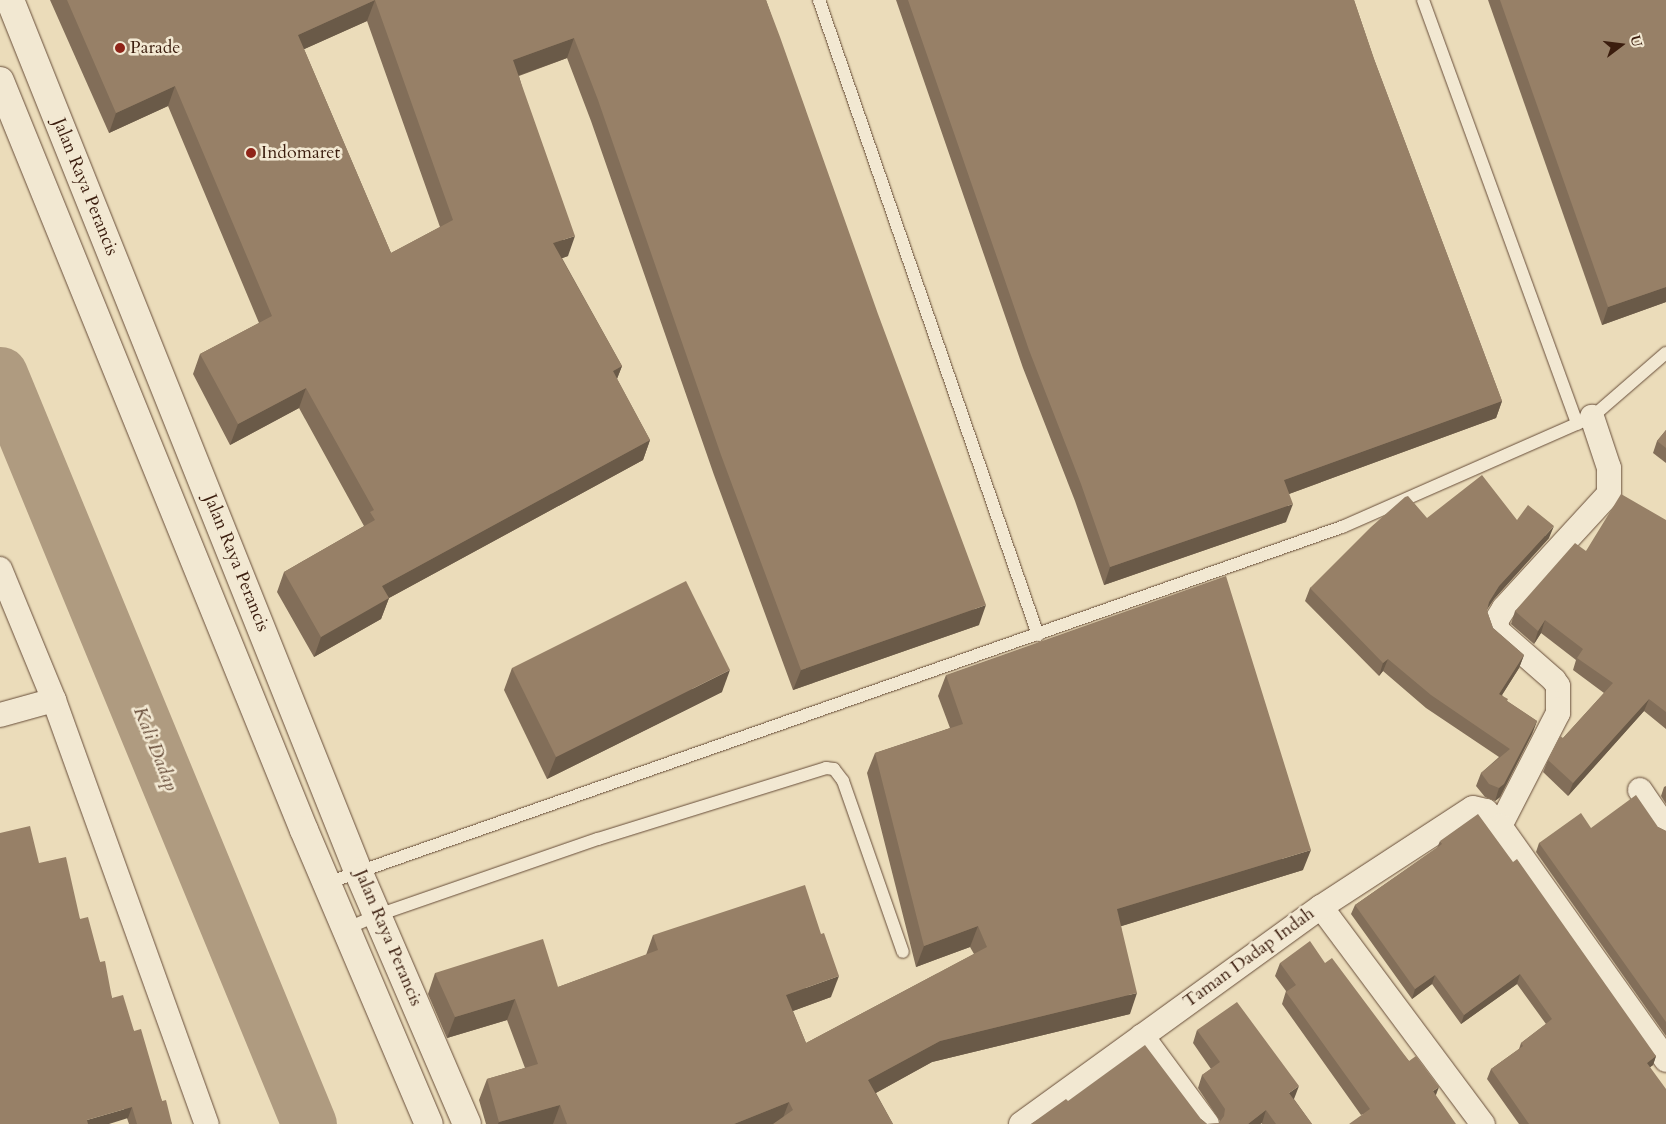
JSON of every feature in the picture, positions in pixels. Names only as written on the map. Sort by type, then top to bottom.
[{"type":"street","name":"Jalan Raya Perancis","points":[[10,0],[358,871],[467,1124]]},
{"type":"street","name":"Jalan Raya Perancis","points":[[0,80],[327,883],[429,1124]]},
{"type":"street","points":[[1585,420],[1609,468],[1609,494],[1504,608],[1496,621],[1498,631],[1554,680],[1558,686],[1558,713],[1493,818],[1666,1060]]},
{"type":"street","points":[[0,569],[54,700],[208,1124]]},
{"type":"street","points":[[0,715],[54,700]]},
{"type":"street","points":[[1640,790],[1666,828]]},
{"type":"street","name":"Taman Dadap Indah","points":[[1020,1124],[1321,907],[1460,814],[1473,808],[1493,818]]},
{"type":"street","points":[[1321,907],[1483,1124]]},
{"type":"street","points":[[1142,1036],[1207,1124]]},
{"type":"lane","points":[[819,0],[1038,635]]},
{"type":"lane","points":[[1423,0],[1585,420]]},
{"type":"lane","points":[[327,883],[1342,527],[1585,420],[1666,353]]},
{"type":"lane","points":[[346,929],[598,839],[826,768],[834,769],[843,782],[903,952]]},
{"type":"building","points":[[67,0],[375,0],[766,0],[878,314],[986,605],[801,670],[721,455],[598,100],[574,38],[513,60],[575,236],[553,243],[622,366],[613,371],[650,440],[382,586],[389,598],[321,637],[284,572],[375,520],[370,512],[374,510],[306,388],[238,424],[200,354],[272,316],[175,86],[116,113]],"holes":[[[375,0],[453,220],[391,253],[298,35]]]},
{"type":"building","points":[[908,0],[1354,0],[1374,59],[1502,401],[1284,480],[1293,504],[1110,567],[1081,484],[1029,350]]},
{"type":"building","points":[[1500,0],[1666,0],[1666,287],[1608,307]]},
{"type":"building","points":[[1666,430],[1666,448],[1657,441]]},
{"type":"building","points":[[1482,475],[1517,520],[1528,505],[1554,526],[1499,586],[1489,602],[1487,611],[1493,628],[1524,655],[1499,694],[1537,721],[1504,784],[1499,788],[1489,784],[1481,773],[1510,749],[1431,695],[1388,659],[1383,663],[1310,588],[1371,527],[1405,497],[1408,496],[1427,518]]},
{"type":"building","points":[[1621,494],[1666,520],[1666,712],[1649,699],[1573,783],[1548,760],[1560,736],[1563,738],[1613,683],[1577,658],[1583,649],[1545,620],[1538,631],[1515,611],[1575,543],[1586,551]]},
{"type":"building","points":[[1226,576],[1311,850],[1117,909],[1137,993],[940,1041],[868,1080],[893,1124],[773,1124],[793,1110],[789,1102],[734,1124],[567,1124],[560,1105],[499,1122],[487,1079],[538,1064],[515,999],[455,1017],[435,973],[543,939],[558,987],[658,950],[653,935],[805,885],[821,934],[824,933],[839,976],[786,995],[806,1043],[987,947],[978,926],[924,946],[875,753],[963,724],[946,675]]},
{"type":"building","points":[[686,581],[730,670],[556,757],[512,668]]},
{"type":"building","points":[[1636,795],[1658,827],[1666,831],[1666,1022],[1539,843],[1581,813],[1591,828]]},
{"type":"building","points":[[1478,814],[1513,862],[1517,859],[1656,1056],[1647,1063],[1666,1089],[1666,1124],[1529,1124],[1491,1069],[1523,1046],[1521,1043],[1552,1019],[1520,974],[1464,1015],[1435,975],[1415,989],[1355,905],[1442,844],[1440,841]]},
{"type":"building","points":[[30,826],[39,863],[66,857],[80,919],[88,917],[100,962],[105,961],[112,998],[123,995],[134,1031],[141,1029],[162,1101],[166,1100],[172,1124],[137,1124],[132,1107],[87,1120],[88,1124],[0,1124],[0,833]]},
{"type":"building","points":[[1310,941],[1325,963],[1332,958],[1409,1061],[1416,1056],[1439,1087],[1433,1091],[1456,1124],[1349,1124],[1370,1109],[1286,992],[1296,985],[1280,963]]},
{"type":"building","points":[[1237,1002],[1299,1086],[1289,1093],[1312,1124],[1276,1124],[1266,1110],[1248,1124],[1207,1124],[1219,1123],[1224,1116],[1225,1109],[1202,1075],[1220,1062],[1197,1030]]},
{"type":"building","points":[[1145,1045],[1201,1119],[1207,1124],[1031,1124],[1066,1099],[1068,1101]]},
{"type":"waterway","name":"Kali Dadap","points":[[0,374],[309,1124]]},
{"type":"place","name":"Parade","points":[[120,48]]},
{"type":"place","name":"Indomaret","points":[[251,153]]}]
